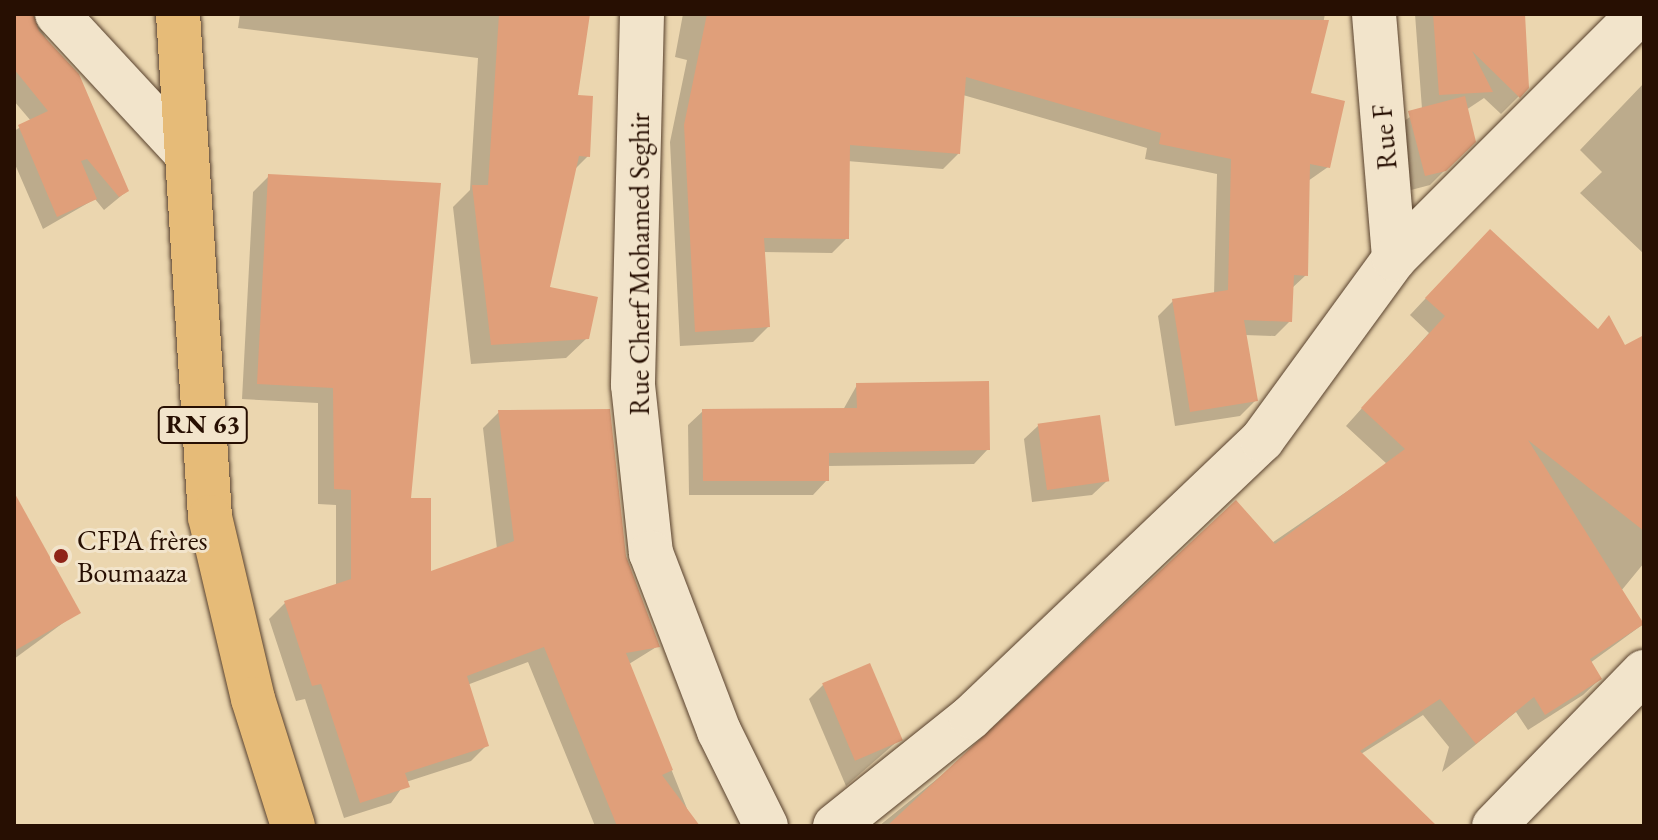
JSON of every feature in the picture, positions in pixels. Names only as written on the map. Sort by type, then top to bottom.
[{"type":"main road","name":"RN 63","points":[[178,14],[184,151],[210,517],[253,699],[293,826]]},
{"type":"street","points":[[57,14],[184,151]]},
{"type":"street","name":"Rue Cherf Mohamed Seghir","points":[[642,14],[633,385],[651,553],[719,731],[766,826]]},
{"type":"street","name":"Rue F","points":[[1374,14],[1394,259]]},
{"type":"street","points":[[835,826],[971,717],[1262,440],[1394,259],[1639,14]]},
{"type":"street","points":[[1494,826],[1644,672]]},
{"type":"building","points":[[14,14],[33,14],[39,31],[79,74],[129,191],[119,197],[87,159],[81,161],[97,199],[57,217],[18,125],[48,111],[14,69]]},
{"type":"building","points":[[499,14],[590,14],[578,95],[593,96],[590,157],[579,156],[550,287],[598,297],[589,339],[491,345],[472,185],[488,185]]},
{"type":"building","points":[[707,14],[1329,20],[1311,93],[1345,101],[1330,168],[1310,164],[1308,276],[1294,275],[1292,322],[1244,320],[1258,401],[1190,412],[1172,299],[1228,290],[1231,159],[1159,144],[1161,133],[966,77],[960,154],[850,145],[849,239],[764,238],[770,327],[695,332],[684,125]]},
{"type":"building","points":[[1433,14],[1525,14],[1529,88],[1520,98],[1472,51],[1493,92],[1439,95]]},
{"type":"building","points":[[1465,96],[1476,142],[1446,171],[1425,176],[1408,111]]},
{"type":"building","points":[[268,174],[441,183],[411,498],[431,498],[431,571],[514,541],[498,410],[610,409],[626,556],[660,647],[626,653],[673,770],[662,775],[700,826],[617,826],[544,647],[467,676],[489,746],[405,773],[410,787],[360,803],[321,684],[312,686],[284,601],[351,579],[351,490],[334,489],[333,388],[257,384]]},
{"type":"building","points":[[1490,229],[1598,329],[1609,315],[1625,345],[1644,335],[1644,531],[1528,440],[1644,624],[1590,659],[1602,679],[1545,715],[1534,697],[1476,744],[1440,699],[1360,751],[1437,826],[887,826],[1236,500],[1275,544],[1405,449],[1361,408],[1445,316],[1425,298]]},
{"type":"building","points":[[989,381],[990,450],[829,453],[829,481],[703,481],[702,409],[857,408],[856,383]]},
{"type":"building","points":[[1100,415],[1109,481],[1047,490],[1038,424]]},
{"type":"building","points":[[14,492],[81,613],[14,651]]},
{"type":"building","points":[[870,663],[903,740],[855,761],[822,683]]},
{"type":"place","name":"CFPA frères Boumaaza","points":[[61,556]]}]
